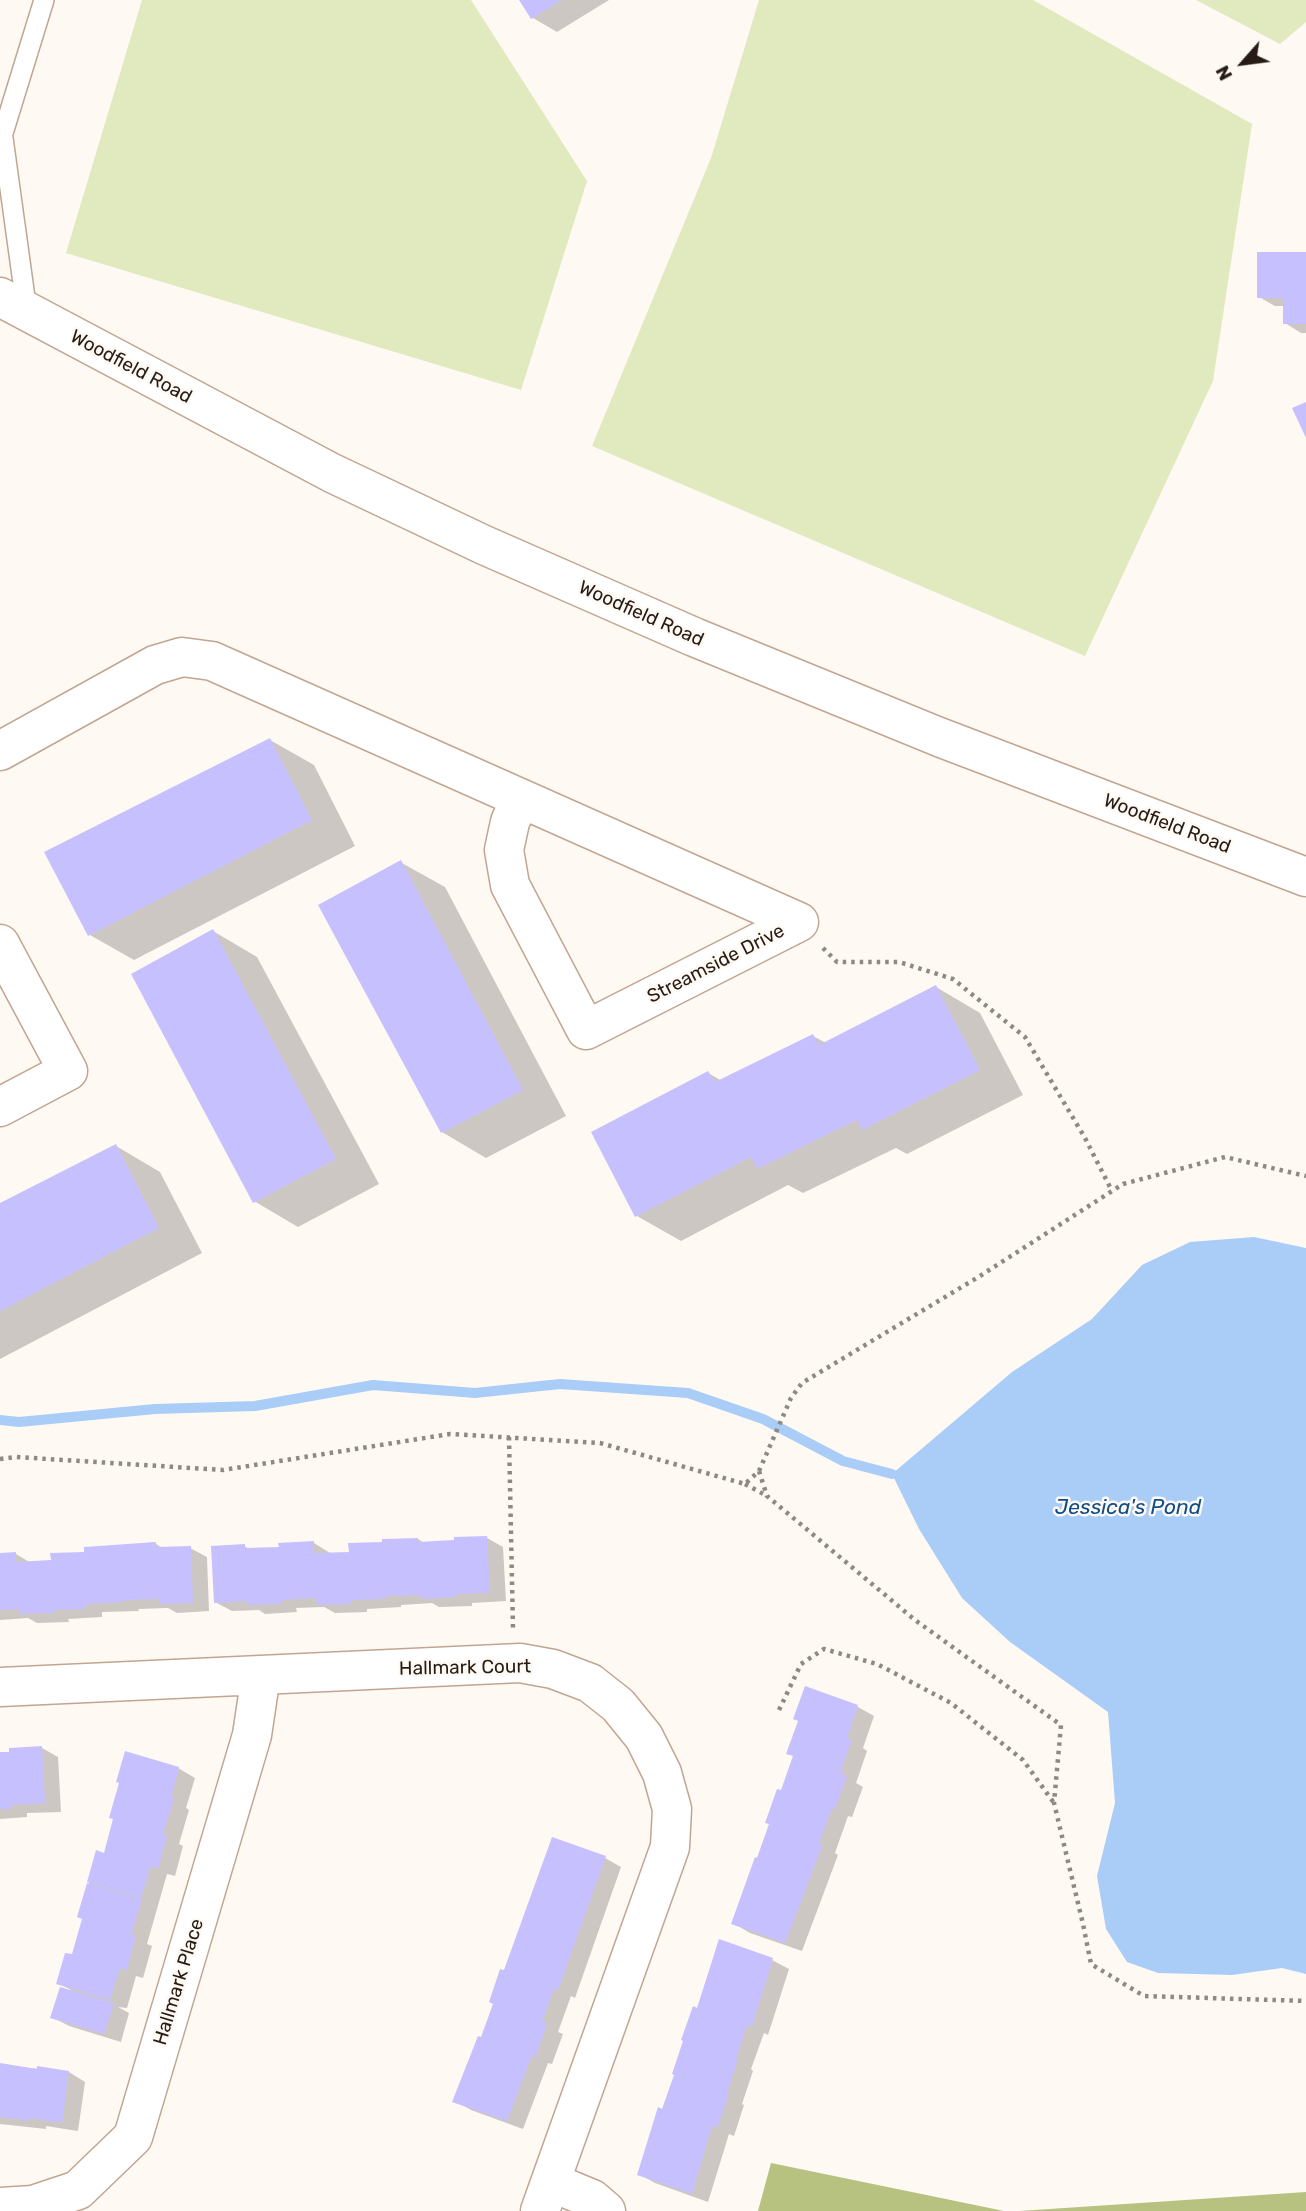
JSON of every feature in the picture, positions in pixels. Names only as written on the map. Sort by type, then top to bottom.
[{"type":"street","name":"Woodfield Road","points":[[14,305],[332,473],[546,572],[694,637],[939,737],[1306,877]]},
{"type":"street","name":"Streamside Drive","points":[[0,751],[155,665],[181,657],[212,661],[799,922]]},
{"type":"street","name":"Streamside Drive","points":[[520,799],[510,822],[504,850],[510,885],[586,1030],[799,922]]},
{"type":"street","points":[[0,944],[68,1071],[0,1107]]},
{"type":"street","name":"Hallmark Court","points":[[0,1687],[513,1664],[554,1669],[590,1683],[618,1705],[644,1737],[662,1773],[672,1809],[670,1847],[546,2196],[592,2199],[606,2211]]},
{"type":"street","name":"Hallmark Place","points":[[0,2207],[33,2205],[78,2190],[133,2137],[252,1735],[261,1675]]},
{"type":"lane","points":[[14,305],[1,141],[8,90],[44,0]]},
{"type":"path","points":[[799,922],[837,962],[899,962],[953,979],[1026,1037],[1085,1138],[1112,1191]]},
{"type":"path","points":[[745,1484],[759,1471],[791,1398],[802,1384],[980,1276],[1123,1184],[1225,1157],[1306,1176]]},
{"type":"path","points":[[0,1460],[16,1457],[223,1470],[450,1434],[600,1443],[745,1484],[767,1496],[915,1620],[1061,1726],[1054,1802],[1091,1964],[1144,1996],[1306,2001]]},
{"type":"path","points":[[509,1437],[513,1664]]},
{"type":"path","points":[[759,1471],[767,1496]]},
{"type":"path","points":[[779,1710],[801,1664],[824,1649],[877,1664],[951,1703],[1023,1760],[1054,1802]]},
{"type":"green space","points":[[142,0],[471,0],[587,181],[521,390],[66,253]]},
{"type":"green space","points":[[759,0],[1033,0],[1252,124],[1213,381],[1085,656],[592,446],[711,158]]},
{"type":"green space","points":[[1196,0],[1306,0],[1306,22],[1280,44]]},
{"type":"green space","points":[[771,2163],[1004,2211],[758,2211]]},
{"type":"green space","points":[[1306,2192],[1306,2211],[1019,2211]]},
{"type":"water","name":"Jessica's Pond","points":[[1254,1237],[1306,1248],[1306,1974],[1282,1968],[1232,1975],[1158,1973],[1127,1962],[1106,1929],[1097,1876],[1115,1803],[1108,1712],[1010,1642],[962,1598],[919,1529],[892,1474],[1012,1372],[1092,1319],[1142,1265],[1190,1242]]},
{"type":"building","points":[[519,0],[562,0],[531,19]]},
{"type":"building","points":[[1257,252],[1306,252],[1306,324],[1283,324],[1283,298],[1257,298]]},
{"type":"building","points":[[1306,402],[1306,438],[1292,408]]},
{"type":"building","points":[[270,738],[312,820],[88,936],[44,852]]},
{"type":"building","points":[[401,860],[523,1090],[441,1133],[318,905]]},
{"type":"building","points":[[213,929],[336,1159],[253,1203],[131,974]]},
{"type":"building","points":[[936,985],[980,1070],[862,1130],[857,1120],[757,1169],[751,1157],[635,1217],[591,1132],[708,1071],[715,1082],[813,1034],[819,1045]]},
{"type":"building","points":[[116,1144],[159,1228],[0,1311],[0,1203]]},
{"type":"building","points":[[487,1536],[490,1593],[421,1599],[420,1595],[385,1596],[385,1599],[351,1600],[351,1604],[317,1605],[316,1598],[281,1600],[282,1604],[247,1605],[247,1601],[214,1603],[211,1546],[245,1544],[245,1548],[279,1547],[278,1543],[314,1541],[314,1553],[349,1552],[348,1543],[382,1542],[382,1539],[418,1538],[418,1542]]},
{"type":"building","points":[[156,1542],[156,1547],[191,1546],[193,1603],[159,1604],[159,1599],[123,1600],[86,1604],[86,1609],[53,1610],[53,1613],[19,1614],[19,1609],[0,1610],[0,1553],[16,1552],[16,1562],[51,1560],[50,1553],[84,1552],[84,1547]]},
{"type":"building","points":[[805,1686],[858,1705],[847,1738],[852,1740],[840,1773],[847,1776],[819,1843],[823,1844],[785,1943],[731,1924],[769,1824],[765,1823],[777,1789],[781,1790],[793,1756],[786,1754],[798,1721],[793,1719]]},
{"type":"building","points":[[42,1746],[45,1803],[11,1805],[11,1809],[0,1809],[0,1752],[9,1752],[9,1748]]},
{"type":"building","points":[[125,1751],[179,1767],[171,1798],[174,1799],[163,1834],[167,1835],[158,1869],[151,1866],[141,1898],[87,1882],[96,1850],[104,1853],[113,1819],[109,1818],[119,1783],[116,1782]]},
{"type":"building","points":[[552,1837],[606,1856],[558,1990],[554,1988],[542,2022],[547,2023],[536,2057],[532,2055],[507,2121],[452,2102],[478,2036],[481,2037],[493,2004],[489,2002],[500,1969],[504,1970]]},
{"type":"building","points":[[87,1883],[142,1899],[131,1934],[136,1935],[127,1970],[120,1968],[110,2000],[56,1984],[65,1953],[72,1954],[82,1919],[77,1917]]},
{"type":"building","points":[[719,1939],[773,1958],[752,2027],[747,2025],[717,2128],[712,2126],[692,2194],[637,2175],[658,2107],[662,2109],[674,2075],[672,2074],[683,2041],[681,2040],[693,2006],[697,2008]]},
{"type":"building","points":[[60,1987],[114,2003],[104,2034],[50,2018]]},
{"type":"building","points":[[0,2063],[69,2071],[62,2123],[0,2117]]},
{"type":"waterway","points":[[0,1420],[19,1422],[155,1409],[255,1406],[373,1385],[475,1393],[560,1384],[688,1393],[763,1419],[843,1461],[892,1474]]}]
